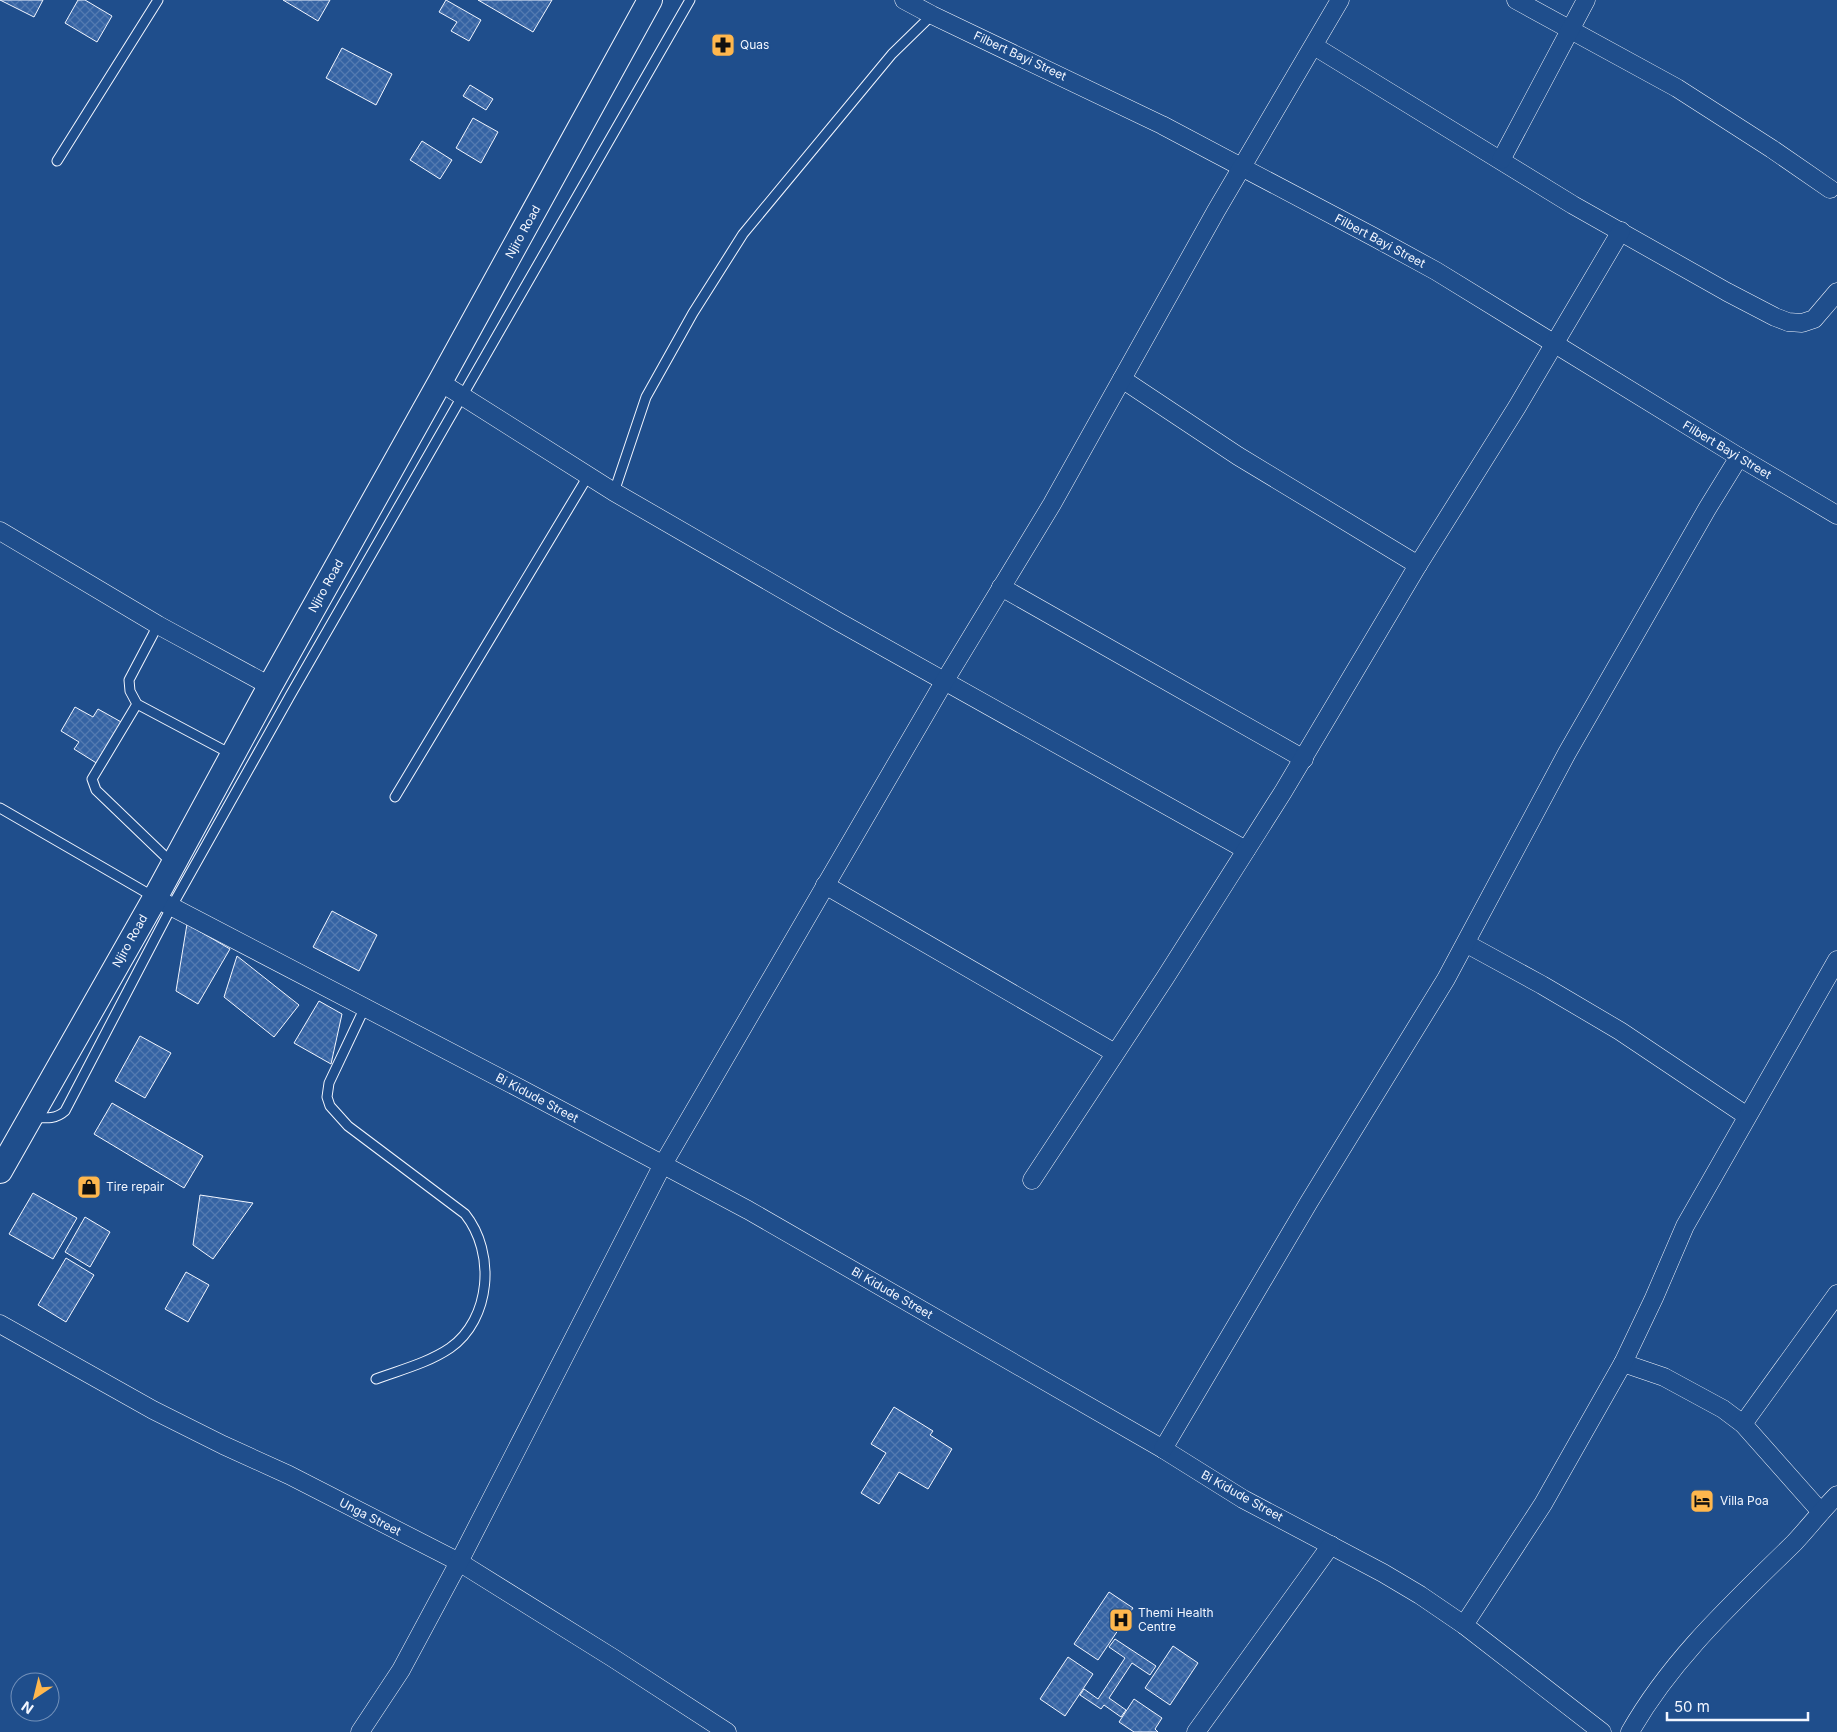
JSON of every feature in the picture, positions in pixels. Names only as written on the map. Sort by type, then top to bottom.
[{"type":"street","name":"Njiro Road","points":[[0,1171],[31,1117],[164,902],[172,863],[650,0]]},
{"type":"street","name":"Filbert Bayi Street","points":[[904,0],[1162,124],[1428,267],[1837,515]]},
{"type":"street","points":[[360,1732],[401,1670],[459,1562],[662,1166],[944,682],[1066,480],[1241,167],[1340,0]]},
{"type":"street","points":[[1516,0],[1677,88],[1830,189]]},
{"type":"street","points":[[1501,160],[1586,0]]},
{"type":"street","points":[[1314,46],[1573,205],[1774,317],[1788,322],[1802,323],[1814,319],[1837,292]]},
{"type":"street","points":[[1032,1180],[1304,759],[1418,565],[1517,407],[1621,231]]},
{"type":"street","points":[[1122,379],[1238,456],[1418,565]]},
{"type":"street","points":[[440,382],[614,492],[944,682],[1246,850]]},
{"type":"street","points":[[1163,1449],[1309,1202],[1394,1067],[1467,944],[1567,753],[1706,509],[1739,457]]},
{"type":"street","points":[[0,531],[158,625],[270,686]]},
{"type":"street","points":[[1001,587],[1304,759]]},
{"type":"street","points":[[825,885],[1115,1053]]},
{"type":"street","name":"Bi Kidude Street","points":[[164,902],[521,1089],[805,1242],[1163,1449],[1243,1499],[1331,1545],[1420,1595],[1464,1625],[1602,1732]]},
{"type":"street","points":[[1467,944],[1542,985],[1620,1032],[1747,1116]]},
{"type":"street","points":[[1464,1625],[1543,1504],[1623,1363],[1685,1226],[1837,960]]},
{"type":"street","points":[[1743,1424],[1837,1294]]},
{"type":"street","name":"Unga Street","points":[[0,1324],[153,1410],[289,1475],[459,1562],[614,1658],[727,1732]]},
{"type":"street","points":[[1623,1363],[1664,1377],[1723,1409],[1743,1424],[1821,1512]]},
{"type":"street","points":[[1630,1732],[1654,1694],[1692,1646],[1725,1609],[1795,1541],[1837,1494]]},
{"type":"street","points":[[1196,1732],[1331,1545]]},
{"type":"lane","points":[[57,161],[158,0]]},
{"type":"lane","points":[[0,808],[164,902],[462,395],[690,0]]},
{"type":"lane","points":[[614,492],[646,397],[693,313],[743,234],[892,54],[932,15]]},
{"type":"lane","points":[[395,797],[588,476]]},
{"type":"lane","points":[[158,625],[129,680],[130,691],[137,704],[233,754]]},
{"type":"lane","points":[[137,704],[92,779],[96,790],[172,863]]},
{"type":"lane","points":[[365,1008],[329,1083],[327,1097],[330,1106],[348,1126],[465,1214],[471,1222],[483,1251],[485,1276],[481,1304],[475,1319],[464,1336],[436,1357],[376,1378]]},
{"type":"building","points":[[0,0],[43,0],[34,17]]},
{"type":"building","points":[[78,0],[85,0],[112,16],[97,42],[65,23]]},
{"type":"building","points":[[283,0],[330,0],[318,21]]},
{"type":"building","points":[[446,0],[481,20],[469,41],[451,31],[457,22],[439,12]]},
{"type":"building","points":[[478,0],[552,0],[533,32]]},
{"type":"building","points":[[342,48],[392,74],[376,105],[326,78]]},
{"type":"building","points":[[470,85],[493,99],[486,110],[463,96]]},
{"type":"building","points":[[473,118],[498,132],[481,163],[456,148]]},
{"type":"building","points":[[422,141],[452,160],[440,179],[410,160]]},
{"type":"building","points":[[75,707],[93,717],[98,709],[123,723],[98,764],[74,749],[79,742],[61,731]]},
{"type":"building","points":[[332,911],[377,935],[359,971],[313,947]]},
{"type":"building","points":[[187,924],[230,949],[198,1004],[176,991]]},
{"type":"building","points":[[237,956],[299,1005],[274,1037],[224,997]]},
{"type":"building","points":[[319,1001],[342,1014],[331,1064],[294,1043]]},
{"type":"building","points":[[140,1036],[171,1053],[145,1098],[115,1081]]},
{"type":"building","points":[[112,1103],[203,1156],[184,1188],[94,1134]]},
{"type":"building","points":[[33,1193],[77,1218],[53,1259],[9,1234]]},
{"type":"building","points":[[200,1195],[253,1203],[213,1259],[193,1245]]},
{"type":"building","points":[[85,1217],[110,1232],[90,1267],[65,1252]]},
{"type":"building","points":[[66,1258],[94,1275],[66,1322],[38,1305]]},
{"type":"building","points":[[186,1272],[209,1285],[188,1322],[165,1309]]},
{"type":"building","points":[[894,1407],[933,1431],[930,1435],[952,1449],[928,1489],[899,1472],[879,1504],[861,1493],[886,1453],[871,1444]]},
{"type":"building","points":[[1109,1592],[1133,1608],[1098,1660],[1074,1644]]},
{"type":"building","points":[[1115,1639],[1156,1666],[1150,1675],[1132,1663],[1109,1698],[1126,1710],[1121,1717],[1104,1705],[1101,1709],[1080,1695],[1084,1689],[1098,1699],[1125,1658],[1109,1647]]},
{"type":"building","points":[[1173,1646],[1198,1663],[1170,1705],[1145,1688]]},
{"type":"building","points":[[1068,1657],[1093,1674],[1065,1716],[1040,1699]]},
{"type":"building","points":[[1134,1699],[1162,1718],[1155,1729],[1158,1732],[1134,1732],[1119,1722]]},
{"type":"place","name":"Quas","points":[[723,45]]},
{"type":"place","name":"Tire repair","points":[[89,1187]]},
{"type":"place","name":"Villa Poa","points":[[1702,1501]]},
{"type":"place","name":"Themi Health Centre","points":[[1121,1620]]}]
